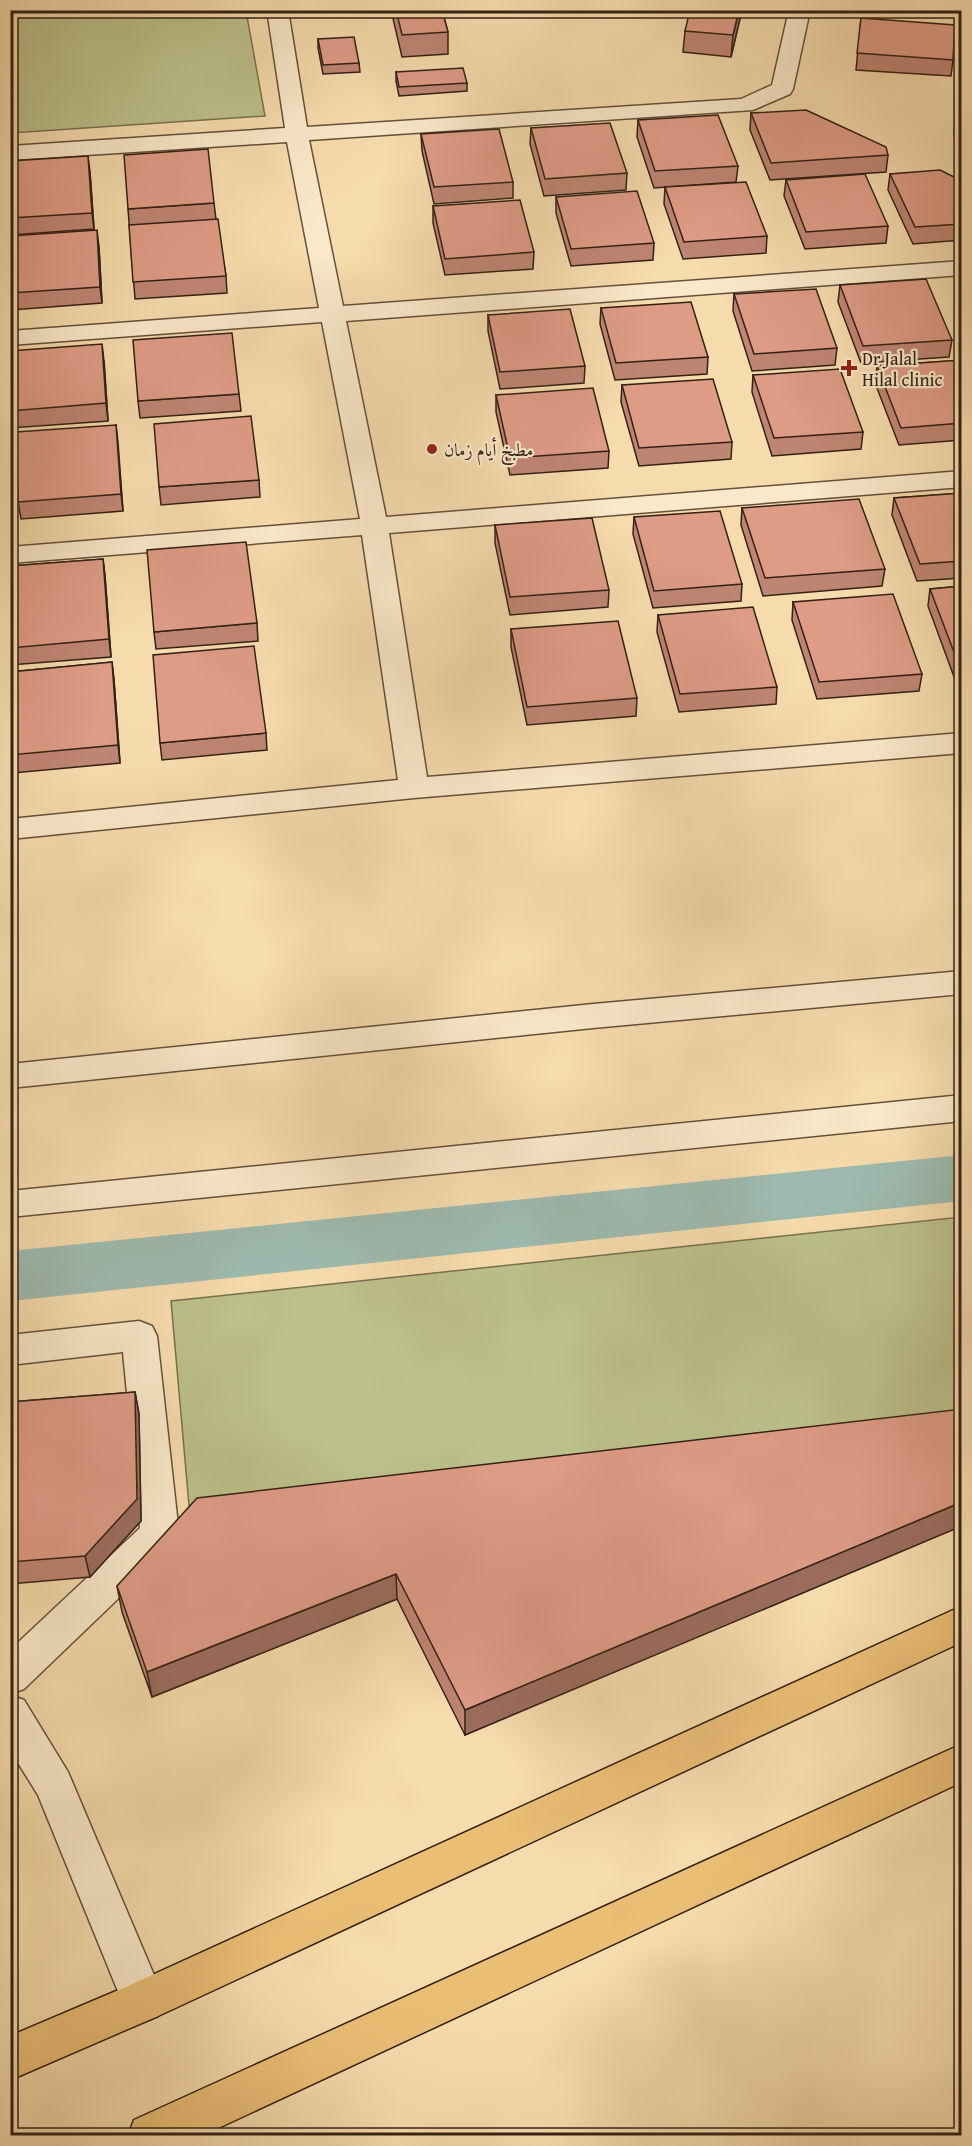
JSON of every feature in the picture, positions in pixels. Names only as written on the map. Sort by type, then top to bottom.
[{"type":"highway","points":[[10,2058],[143,2001],[962,1623]]},
{"type":"highway","points":[[150,2136],[962,1762]]},
{"type":"street","points":[[277,10],[297,136],[374,524],[414,788]]},
{"type":"street","points":[[10,153],[745,105],[782,89],[800,10]]},
{"type":"street","points":[[10,338],[962,268]]},
{"type":"street","points":[[10,555],[374,524],[962,479]]},
{"type":"street","points":[[10,829],[414,788],[962,743]]},
{"type":"street","points":[[10,1076],[593,1016],[962,982]]},
{"type":"street","points":[[10,1204],[962,1108]]},
{"type":"street","points":[[10,1350],[139,1336],[160,1534],[10,1676]]},
{"type":"street","points":[[10,1713],[54,1785],[143,2001]]},
{"type":"green space","points":[[11,10],[246,11],[265,116],[11,133]]},
{"type":"green space","points":[[961,1217],[961,1414],[189,1505],[171,1301]]},
{"type":"building","points":[[396,10],[442,10],[448,32],[402,35]]},
{"type":"building","points":[[690,10],[739,10],[733,35],[685,31]]},
{"type":"building","points":[[861,18],[955,25],[953,60],[857,53]]},
{"type":"building","points":[[354,37],[359,63],[323,65],[318,39]]},
{"type":"building","points":[[463,68],[467,83],[399,87],[396,72]]},
{"type":"building","points":[[958,77],[962,77],[962,118],[956,118]]},
{"type":"building","points":[[806,110],[886,147],[888,155],[771,163],[751,113]]},
{"type":"building","points":[[718,115],[738,166],[655,171],[638,120]]},
{"type":"building","points":[[610,123],[627,173],[545,179],[531,128]]},
{"type":"building","points":[[499,129],[513,182],[434,187],[421,134]]},
{"type":"building","points":[[208,149],[214,203],[128,209],[124,155]]},
{"type":"building","points":[[88,156],[92,213],[10,218],[10,161]]},
{"type":"building","points":[[940,170],[962,181],[962,224],[915,227],[890,174]]},
{"type":"building","points":[[865,174],[888,226],[806,232],[786,180]]},
{"type":"building","points":[[746,182],[767,236],[684,242],[665,187]]},
{"type":"building","points":[[637,191],[654,243],[571,249],[556,197]]},
{"type":"building","points":[[520,200],[534,252],[445,259],[433,206]]},
{"type":"building","points":[[218,219],[226,276],[133,282],[129,225]]},
{"type":"building","points":[[97,230],[100,287],[10,293],[10,236]]},
{"type":"building","points":[[926,279],[952,340],[863,346],[840,285]]},
{"type":"building","points":[[816,289],[837,348],[754,354],[734,294]]},
{"type":"building","points":[[691,302],[708,357],[616,363],[601,308]]},
{"type":"building","points":[[570,309],[585,366],[500,372],[488,315]]},
{"type":"building","points":[[232,333],[239,394],[138,401],[133,340]]},
{"type":"building","points":[[102,344],[106,403],[10,411],[10,351]]},
{"type":"building","points":[[962,360],[962,423],[901,428],[877,366]]},
{"type":"building","points":[[840,369],[863,432],[774,438],[753,375]]},
{"type":"building","points":[[713,379],[732,442],[639,448],[622,385]]},
{"type":"building","points":[[593,388],[609,451],[510,458],[496,395]]},
{"type":"building","points":[[251,416],[259,480],[159,487],[154,424]]},
{"type":"building","points":[[116,425],[121,494],[18,502],[16,432]]},
{"type":"building","points":[[962,493],[962,561],[920,564],[894,498]]},
{"type":"building","points":[[859,499],[885,569],[765,578],[742,508]]},
{"type":"building","points":[[720,511],[742,584],[654,591],[634,517]]},
{"type":"building","points":[[592,518],[609,590],[510,597],[495,525]]},
{"type":"building","points":[[246,542],[257,623],[154,632],[147,550]]},
{"type":"building","points":[[103,559],[109,639],[10,648],[10,566]]},
{"type":"building","points":[[962,586],[962,668],[960,668],[930,589]]},
{"type":"building","points":[[893,594],[922,674],[819,682],[793,602]]},
{"type":"building","points":[[753,607],[777,687],[680,694],[658,615]]},
{"type":"building","points":[[618,621],[637,698],[527,707],[511,629]]},
{"type":"building","points":[[254,646],[266,733],[160,743],[153,655]]},
{"type":"building","points":[[112,662],[118,745],[10,755],[10,672]]},
{"type":"building","points":[[135,1392],[137,1499],[85,1556],[10,1562],[10,1402]]},
{"type":"building","points":[[962,1409],[962,1502],[465,1710],[396,1574],[147,1672],[117,1586],[197,1498]]},
{"type":"waterway","points":[[10,1276],[962,1178]]},
{"type":"place","name":"Dr Jalal Hilal clinic","points":[[849,368]]},
{"type":"place","name":"مطبخ أيام زمان","points":[[432,449]]}]
